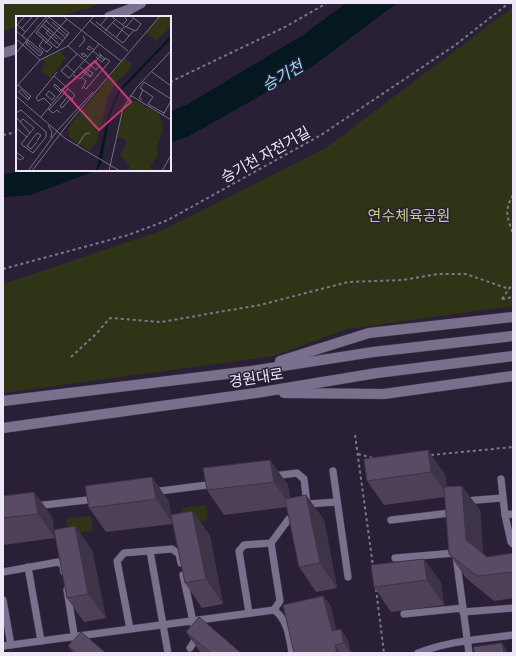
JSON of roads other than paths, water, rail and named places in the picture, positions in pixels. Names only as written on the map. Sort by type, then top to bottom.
[{"type":"main road","points":[[112,16],[141,3]]},
{"type":"main road","points":[[3,53],[16,49]]},
{"type":"main road","points":[[251,371],[369,333],[513,317]]},
{"type":"main road","name":"경원대로","points":[[3,402],[251,371],[373,352],[513,336]]},
{"type":"main road","name":"경원대로","points":[[3,428],[256,393],[377,373],[513,356]]},
{"type":"main road","points":[[256,393],[384,394],[513,376]]},
{"type":"lane","points":[[333,472],[348,577]]},
{"type":"lane","points":[[266,477],[297,473],[304,479],[307,504]]},
{"type":"lane","points":[[501,479],[502,498],[511,542],[513,544]]},
{"type":"lane","points":[[142,493],[220,483]]},
{"type":"lane","points":[[26,508],[104,498]]},
{"type":"lane","points":[[391,520],[450,516],[460,502],[502,498]]},
{"type":"lane","points":[[274,610],[280,601],[271,543],[288,520],[307,504],[337,502]]},
{"type":"lane","points":[[505,514],[513,514]]},
{"type":"lane","points":[[249,613],[238,551],[244,545],[271,543]]},
{"type":"lane","points":[[130,629],[117,561],[124,553],[172,549],[179,554],[193,621],[194,640],[190,648]]},
{"type":"lane","points":[[395,558],[455,549],[469,653]]},
{"type":"lane","points":[[150,551],[168,653]]},
{"type":"lane","points":[[3,572],[58,562],[63,565],[77,653]]},
{"type":"lane","points":[[28,567],[41,641]]},
{"type":"lane","points":[[3,600],[11,645]]},
{"type":"lane","points":[[404,614],[513,608]]},
{"type":"lane","points":[[3,646],[274,610],[280,614],[287,628],[292,653]]},
{"type":"lane","points":[[418,653],[435,646],[513,635]]},
{"type":"water","name":"승기천","points":[[346,3],[397,3],[313,66],[189,136],[171,143],[171,112],[188,104],[303,35]]},
{"type":"water","points":[[95,171],[31,195],[3,197],[3,174],[18,172]]},
{"type":"park label","name":"연수체육공원","points":[[409,215]]}]
